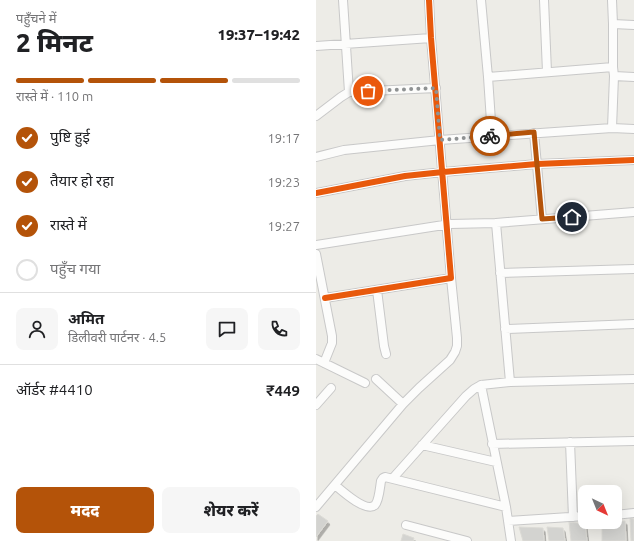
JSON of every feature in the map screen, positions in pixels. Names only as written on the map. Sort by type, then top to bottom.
[{"type":"street","points":[[343,0],[349,92]]},
{"type":"street","points":[[316,507],[403,404],[450,360],[457,346],[429,0]]},
{"type":"street","points":[[481,0],[492,136]]},
{"type":"street","points":[[544,0],[547,72]]},
{"type":"street","points":[[612,0],[612,128]]},
{"type":"street","points":[[613,24],[634,25]]},
{"type":"street","points":[[316,46],[431,38]]},
{"type":"street","points":[[488,77],[547,72],[613,72],[634,78]]},
{"type":"street","points":[[316,116],[341,96],[349,92],[436,88]]},
{"type":"street","points":[[316,157],[344,150],[440,140],[534,132],[612,128],[634,129]]},
{"type":"street","points":[[534,132],[542,219]]},
{"type":"street","points":[[316,193],[406,176],[443,172],[536,164],[634,160]]},
{"type":"street","points":[[316,245],[447,224],[496,223],[634,212]]},
{"type":"street","points":[[496,223],[510,382]]},
{"type":"street","points":[[316,254],[332,336],[332,343],[320,361],[365,383]]},
{"type":"street","points":[[500,273],[634,269]]},
{"type":"street","points":[[325,298],[451,278]]},
{"type":"street","points":[[378,290],[386,354]]},
{"type":"street","points":[[505,329],[634,324]]},
{"type":"street","points":[[376,379],[403,404]]},
{"type":"street","points":[[393,478],[466,396],[481,385],[510,382],[634,379]]},
{"type":"street","points":[[481,385],[506,507],[511,541]]},
{"type":"street","points":[[316,405],[331,388]]},
{"type":"street","points":[[492,444],[634,441]]},
{"type":"street","points":[[570,442],[573,517]]},
{"type":"street","points":[[422,445],[496,462]]},
{"type":"street","points":[[335,484],[356,501],[368,507],[372,507],[377,502],[381,481],[385,477],[506,507]]},
{"type":"street","points":[[622,514],[634,513]]},
{"type":"street","points":[[508,521],[578,517]]},
{"type":"street","points":[[406,525],[467,541]]},
{"type":"building","points":[[318,514],[328,521],[316,537],[316,516]]},
{"type":"building","points":[[630,518],[634,519],[634,541],[631,541]]},
{"type":"building","points":[[622,521],[625,521],[626,541],[602,541],[602,529],[622,529]]},
{"type":"building","points":[[569,522],[578,523],[578,529],[586,529],[587,541],[571,541]]},
{"type":"building","points":[[519,527],[543,528],[544,541],[523,541]]},
{"type":"building","points":[[547,527],[563,528],[565,541],[549,541]]},
{"type":"building","points":[[403,534],[414,538],[413,541],[401,541]]},
{"type":"cycle path","points":[[325,298],[451,278],[429,0]]},
{"type":"cycle path","points":[[316,193],[405,176],[443,172],[537,164],[634,160]]},
{"type":"way so far","points":[[368,91],[436,88],[440,140],[490,136]]},
{"type":"route","points":[[490,136],[534,132],[542,219],[572,217]]}]
